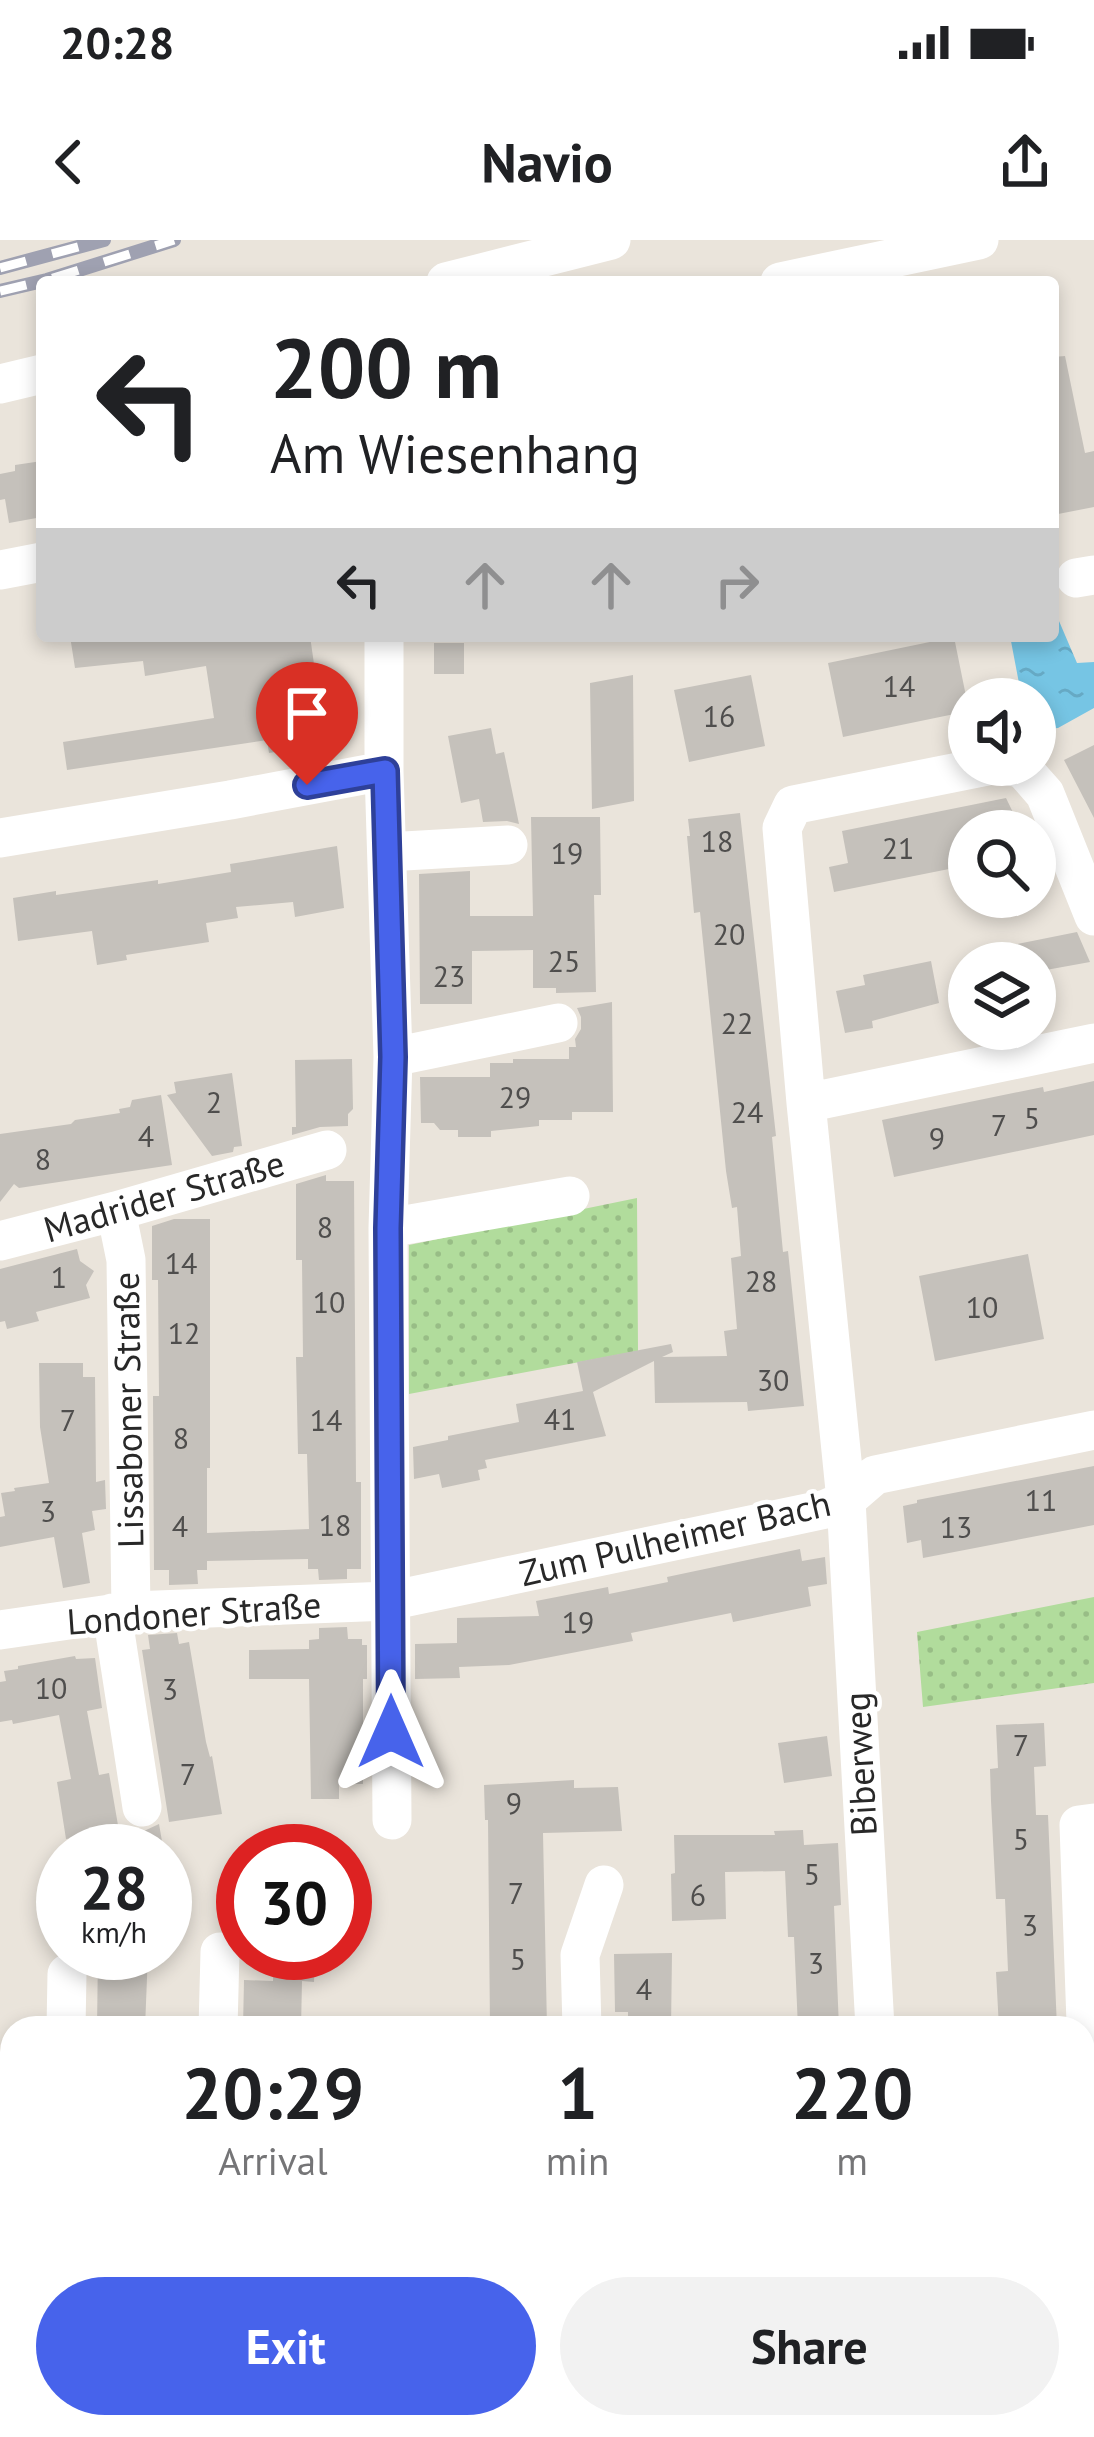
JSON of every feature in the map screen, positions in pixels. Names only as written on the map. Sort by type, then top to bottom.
[{"type":"street","points":[[470,276],[611,240]]},
{"type":"street","points":[[808,276],[979,240]]},
{"type":"street","points":[[0,384],[36,375]]},
{"type":"street","points":[[0,570],[36,563]]},
{"type":"street","points":[[384,642],[393,1057],[388,1228],[392,1820]]},
{"type":"street","points":[[0,838],[385,771]]},
{"type":"street","name":"Biberweg","points":[[873,2016],[846,1500],[782,828],[793,805],[948,774]]},
{"type":"street","points":[[1038,786],[1094,916]]},
{"type":"street","points":[[387,853],[508,845]]},
{"type":"street","points":[[393,1057],[558,1023]]},
{"type":"street","points":[[806,1103],[1094,1043]]},
{"type":"street","name":"Madrider Straße","points":[[0,1240],[327,1150]]},
{"type":"street","points":[[388,1228],[570,1196]]},
{"type":"street","name":"Lissaboner Straße","points":[[116,1211],[126,1259],[121,1612],[142,1807]]},
{"type":"street","name":"Zum Pulheimer Bach","points":[[389,1601],[826,1509],[846,1500],[875,1475],[1094,1430]]},
{"type":"street","name":"Londoner Straße","points":[[0,1630],[121,1612],[389,1601]]},
{"type":"street","points":[[1086,2016],[1079,1825],[1094,1823]]},
{"type":"street","points":[[582,2016],[580,1955],[604,1885]]},
{"type":"street","points":[[66,2016],[68,1980]]},
{"type":"street","points":[[218,2016],[219,1980]]},
{"type":"green space","points":[[637,1198],[638,1351],[409,1394],[409,1245]]},
{"type":"green space","points":[[1094,1597],[1094,1683],[923,1707],[917,1632]]},
{"type":"water","points":[[1059,621],[1077,663],[1094,662],[1094,708],[1058,728],[1056,678],[1018,678],[1011,642],[1059,642]]},
{"type":"building","points":[[1059,356],[1065,356],[1085,453],[1094,451],[1094,507],[1059,514]]},
{"type":"building","points":[[36,462],[36,518],[9,523],[5,499],[0,500],[0,474],[15,471],[15,465]]},
{"type":"building","points":[[71,642],[311,642],[330,757],[289,764],[287,750],[269,753],[267,740],[67,770],[63,742],[214,718],[206,666],[145,676],[143,661],[75,668]]},
{"type":"building","points":[[930,642],[955,642],[962,678],[948,678],[948,715],[843,737],[828,663]]},
{"type":"building","points":[[434,643],[464,643],[464,674],[434,674]]},
{"type":"building","points":[[633,675],[634,801],[592,809],[590,683]]},
{"type":"building","points":[[751,675],[765,746],[689,762],[674,690]]},
{"type":"building","points":[[491,728],[496,754],[504,752],[519,824],[483,822],[479,799],[461,803],[448,736]]},
{"type":"building","points":[[1094,745],[1094,818],[1064,760]]},
{"type":"building","points":[[1006,798],[1012,810],[948,810],[948,869],[834,892],[829,867],[848,863],[842,831]]},
{"type":"building","points":[[740,813],[776,1136],[772,1137],[783,1252],[788,1251],[804,1406],[748,1411],[747,1402],[655,1403],[654,1361],[593,1392],[606,1436],[485,1460],[487,1468],[478,1470],[480,1480],[442,1488],[439,1474],[414,1479],[413,1447],[519,1422],[516,1404],[583,1391],[577,1362],[671,1344],[673,1352],[662,1357],[727,1356],[724,1331],[737,1329],[731,1258],[741,1256],[737,1207],[732,1208],[726,1171],[700,912],[694,913],[687,836],[688,819]]},
{"type":"building","points":[[531,817],[600,817],[601,895],[594,895],[596,992],[533,988],[533,950],[472,951],[472,1004],[420,1004],[419,874],[470,871],[470,916],[533,916]]},
{"type":"building","points":[[337,846],[344,908],[295,917],[293,902],[236,907],[238,918],[206,923],[209,942],[126,955],[127,960],[97,965],[92,931],[18,941],[13,898],[158,880],[158,884],[231,872],[230,864]]},
{"type":"building","points":[[1077,932],[1090,962],[1056,968],[1056,942],[1027,942]]},
{"type":"building","points":[[931,961],[939,1003],[872,1021],[873,1028],[845,1033],[836,991],[865,985],[863,975]]},
{"type":"building","points":[[612,1002],[613,1112],[572,1112],[572,1120],[539,1120],[539,1126],[491,1131],[491,1137],[458,1137],[458,1130],[421,1123],[420,1077],[490,1077],[490,1063],[569,1059],[569,1047],[576,1047],[581,1029],[577,1008]]},
{"type":"building","points":[[352,1059],[353,1109],[348,1126],[292,1135],[296,1127],[295,1060]]},
{"type":"building","points":[[232,1073],[242,1146],[212,1156],[167,1095],[176,1093],[174,1082]]},
{"type":"building","points":[[1094,1081],[1094,1135],[894,1177],[882,1120]]},
{"type":"building","points":[[161,1095],[172,1165],[19,1188],[14,1184],[0,1202],[0,1134],[120,1113],[132,1100]]},
{"type":"building","points":[[326,1175],[326,1181],[354,1181],[361,1569],[347,1569],[347,1579],[319,1580],[318,1569],[308,1569],[308,1559],[207,1561],[207,1570],[197,1570],[198,1584],[169,1585],[169,1570],[154,1570],[153,1396],[159,1396],[158,1280],[152,1280],[152,1226],[174,1219],[210,1219],[207,1533],[309,1529],[307,1454],[298,1454],[296,1357],[303,1357],[296,1184]]},
{"type":"building","points":[[77,1249],[80,1261],[94,1271],[86,1285],[90,1298],[36,1312],[39,1321],[7,1329],[5,1321],[0,1322],[0,1269]]},
{"type":"building","points":[[1028,1254],[1044,1339],[935,1361],[919,1276]]},
{"type":"building","points":[[39,1363],[83,1363],[83,1377],[95,1377],[96,1482],[105,1480],[106,1509],[92,1511],[95,1530],[82,1533],[90,1583],[63,1588],[54,1537],[0,1547],[0,1517],[5,1516],[1,1493],[49,1483],[40,1427]]},
{"type":"building","points":[[1094,1466],[1094,1525],[923,1558],[921,1540],[907,1543],[903,1506],[917,1500]]},
{"type":"building","points":[[800,1549],[802,1561],[825,1557],[827,1584],[808,1587],[811,1606],[733,1622],[731,1613],[631,1633],[633,1641],[509,1665],[459,1667],[460,1678],[415,1679],[415,1644],[457,1643],[457,1618],[539,1616],[536,1601],[608,1587],[609,1594]]},
{"type":"building","points":[[347,1627],[348,1639],[362,1639],[362,1645],[367,1645],[363,1784],[339,1784],[339,1799],[311,1799],[309,1679],[249,1679],[249,1650],[309,1649],[309,1640],[319,1639],[319,1628]]},
{"type":"building","points":[[177,1633],[179,1644],[189,1642],[222,1814],[169,1822],[142,1650],[150,1649],[148,1635]]},
{"type":"building","points":[[75,1656],[95,1658],[102,1708],[87,1711],[99,1775],[109,1773],[118,1824],[64,1824],[57,1782],[71,1779],[59,1715],[0,1722],[0,1682],[6,1681],[4,1671]]},
{"type":"building","points":[[1044,1723],[1046,1766],[1034,1767],[1036,1815],[1048,1815],[1056,2016],[998,2016],[996,1972],[1008,1971],[1005,1899],[996,1899],[991,1801],[990,1769],[998,1768],[996,1725]]},
{"type":"building","points":[[827,1736],[832,1776],[784,1783],[778,1743]]},
{"type":"building","points":[[574,1780],[574,1788],[618,1787],[622,1831],[543,1833],[547,2016],[490,2016],[484,1785]]},
{"type":"building","points":[[803,1830],[804,1845],[838,1843],[841,1905],[834,1906],[839,2016],[797,2016],[785,1871],[725,1872],[726,1919],[672,1921],[674,1835],[775,1835],[774,1831]]},
{"type":"building","points":[[672,1953],[671,2016],[615,2012],[614,1954]]},
{"type":"building","points":[[98,1980],[147,1980],[145,2016],[97,2016]]},
{"type":"building","points":[[244,1980],[314,1980],[302,1981],[301,2016],[243,2016]]},
{"type":"railway","points":[[0,268],[104,240]]},
{"type":"railway","points":[[60,276],[174,240]]},
{"type":"railway","points":[[0,291],[36,283]]},
{"type":"route","points":[[307,785],[385,771],[393,1057],[388,1228],[391,1732]]}]
